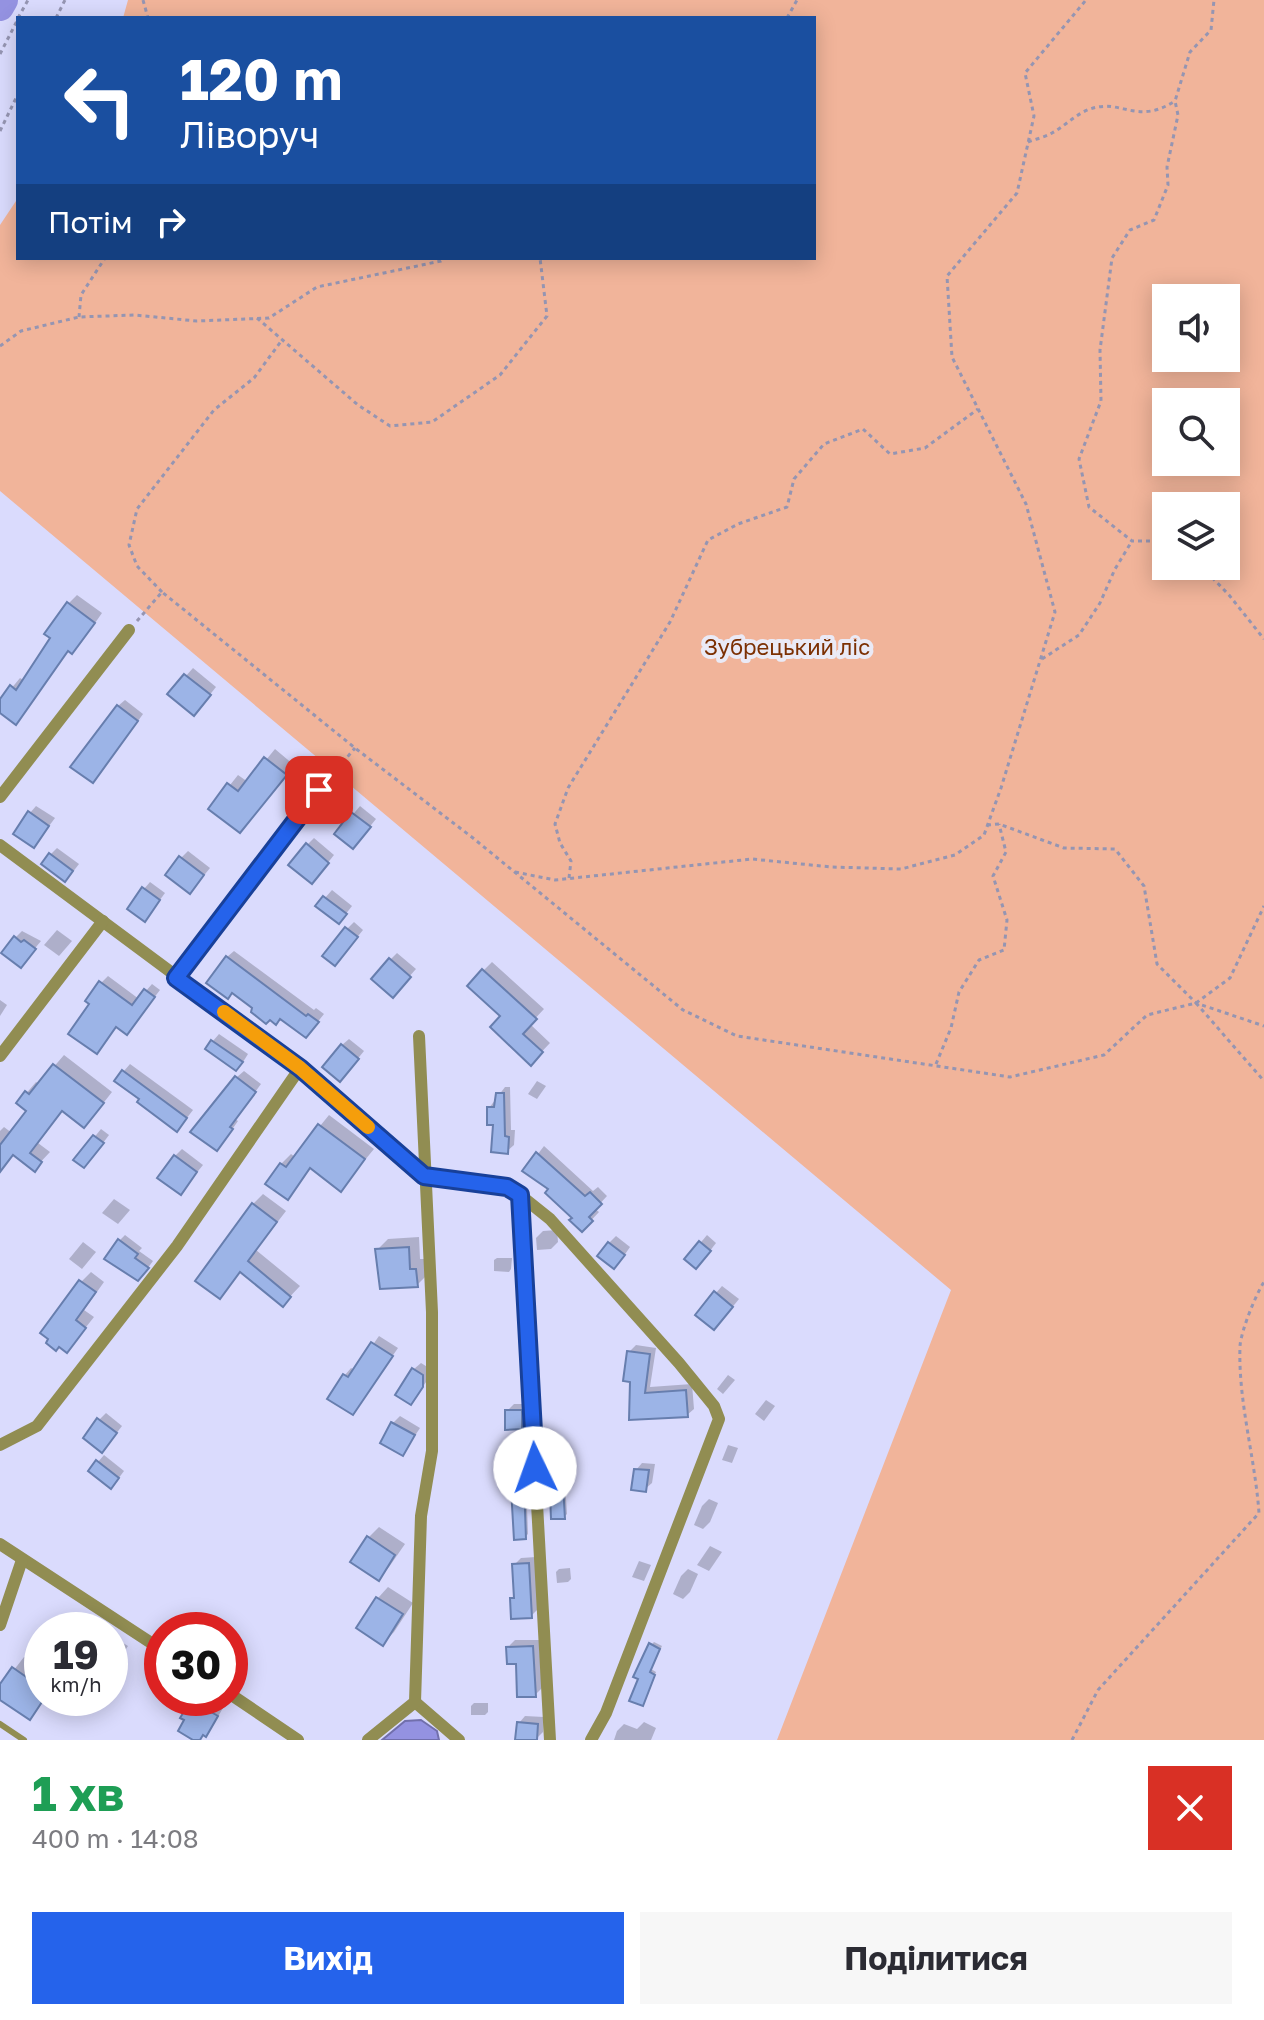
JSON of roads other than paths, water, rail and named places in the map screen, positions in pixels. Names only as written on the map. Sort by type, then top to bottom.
[{"type":"street","points":[[0,797],[129,630]]},
{"type":"street","points":[[176,978],[319,790]]},
{"type":"street","points":[[0,845],[300,1068],[424,1176],[507,1187],[520,1195],[550,1219],[679,1363],[718,1412],[719,1419],[606,1713],[591,1740]]},
{"type":"street","points":[[0,1056],[103,921]]},
{"type":"street","points":[[368,1740],[415,1702],[421,1516],[432,1451],[432,1312],[419,1036]]},
{"type":"street","points":[[0,1445],[37,1426],[177,1246],[300,1068]]},
{"type":"street","points":[[520,1195],[550,1740]]},
{"type":"street","points":[[0,1544],[144,1638]]},
{"type":"street","points":[[0,1625],[22,1560]]},
{"type":"street","points":[[415,1702],[459,1740]]},
{"type":"street","points":[[248,1706],[298,1740]]},
{"type":"lane","points":[[0,1724],[24,1740]]},
{"type":"waterway","points":[[0,7],[4,0]]},
{"type":"park label","name":"Зубрецький ліс","points":[[787,647]]}]
